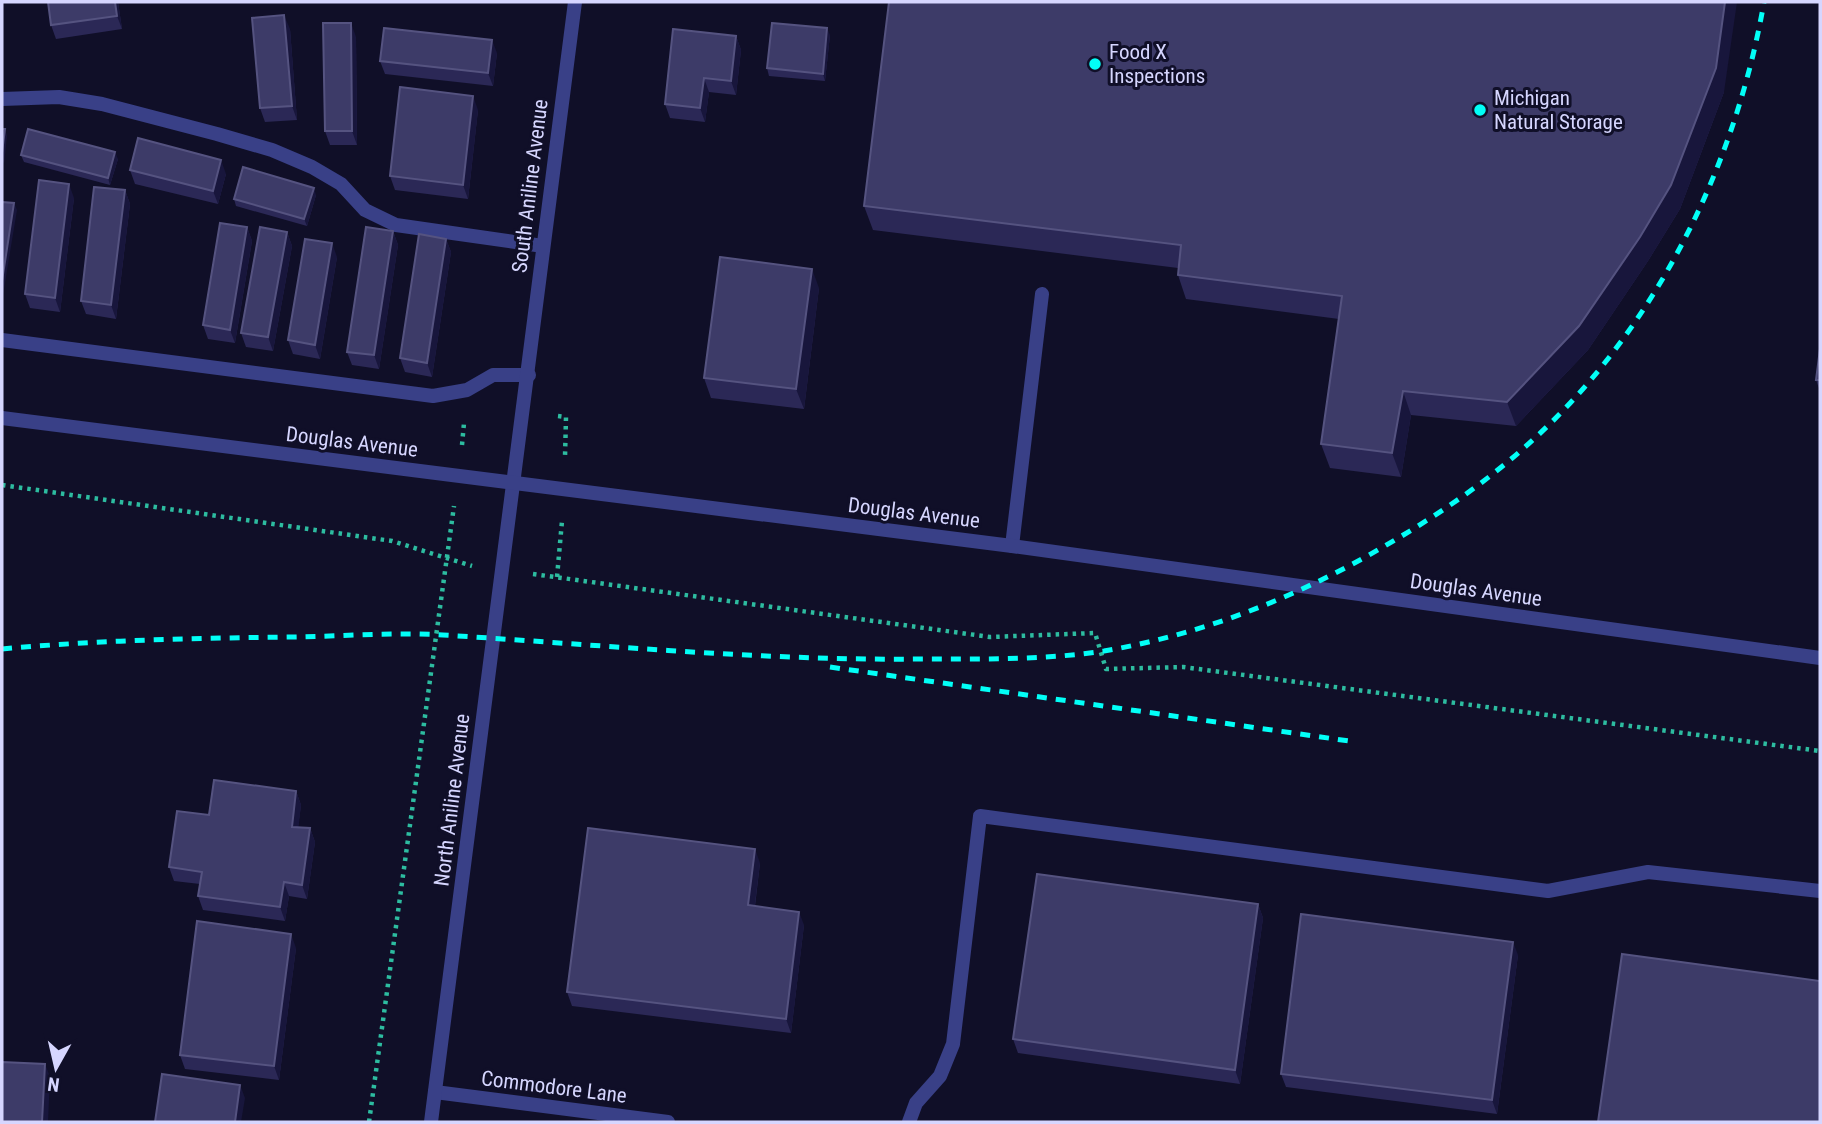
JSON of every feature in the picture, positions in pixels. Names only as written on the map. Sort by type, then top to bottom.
[{"type":"street","name":"South Aniline Avenue","points":[[514,484],[575,2]]},
{"type":"street","points":[[2,99],[59,97],[102,104],[217,134],[272,150],[312,167],[341,184],[365,210],[396,225],[543,246]]},
{"type":"street","points":[[1012,546],[1042,294]]},
{"type":"street","points":[[2,340],[433,396],[467,390],[493,375],[529,375]]},
{"type":"street","name":"Douglas Avenue","points":[[2,418],[1012,546],[1820,658]]},
{"type":"street","name":"North Aniline Avenue","points":[[431,1122],[514,484]]},
{"type":"street","points":[[909,1122],[916,1102],[940,1076],[953,1044],[980,816],[1548,891],[1648,872],[1820,891]]},
{"type":"street","name":"Commodore Lane","points":[[435,1093],[668,1122]]},
{"type":"path","points":[[558,416],[566,417]]},
{"type":"path","points":[[2,485],[392,541],[459,564]]},
{"type":"path","points":[[369,1122],[446,559],[450,549]]},
{"type":"path","points":[[557,577],[560,560]]},
{"type":"path","points":[[547,576],[990,637],[1095,633],[1106,669],[1183,667],[1820,751]]},
{"type":"building","points":[[48,2],[115,2],[117,16],[51,25]]},
{"type":"building","points":[[889,2],[1725,2],[1716,68],[1671,185],[1640,237],[1579,326],[1507,402],[1403,391],[1392,453],[1321,444],[1342,296],[1178,275],[1181,245],[864,206]]},
{"type":"building","points":[[284,15],[292,106],[260,108],[252,18]]},
{"type":"building","points":[[323,23],[351,23],[352,131],[325,131]]},
{"type":"building","points":[[772,23],[827,28],[823,74],[767,68]]},
{"type":"building","points":[[384,28],[492,40],[488,73],[380,61]]},
{"type":"building","points":[[673,29],[736,36],[731,81],[704,78],[700,108],[665,104]]},
{"type":"building","points":[[400,87],[473,96],[463,185],[390,176]]},
{"type":"building","points":[[2,129],[5,129],[2,153]]},
{"type":"building","points":[[28,129],[115,152],[108,178],[21,155]]},
{"type":"building","points":[[138,138],[221,160],[213,191],[130,170]]},
{"type":"building","points":[[243,167],[314,188],[304,219],[234,199]]},
{"type":"building","points":[[39,180],[69,184],[55,298],[25,294]]},
{"type":"building","points":[[94,187],[125,190],[111,305],[81,301]]},
{"type":"building","points":[[2,202],[14,203],[2,281]]},
{"type":"building","points":[[220,223],[247,227],[230,330],[203,325]]},
{"type":"building","points":[[260,227],[287,232],[268,337],[241,333]]},
{"type":"building","points":[[366,227],[393,231],[374,355],[347,352]]},
{"type":"building","points":[[419,234],[446,239],[427,363],[400,358]]},
{"type":"building","points":[[305,239],[332,243],[315,345],[288,340]]},
{"type":"building","points":[[720,257],[812,269],[796,389],[704,378]]},
{"type":"building","points":[[1820,349],[1820,380],[1816,380]]},
{"type":"building","points":[[214,780],[296,791],[292,827],[310,828],[302,885],[284,882],[280,907],[198,896],[202,872],[169,867],[177,811],[209,815]]},
{"type":"building","points":[[588,828],[755,849],[748,905],[799,912],[786,1019],[567,992]]},
{"type":"building","points":[[1037,874],[1258,904],[1235,1070],[1013,1039]]},
{"type":"building","points":[[1301,914],[1513,942],[1492,1100],[1281,1074]]},
{"type":"building","points":[[197,921],[291,934],[274,1066],[180,1055]]},
{"type":"building","points":[[1622,954],[1820,981],[1820,1122],[1598,1122]]},
{"type":"building","points":[[2,1062],[45,1064],[42,1122],[2,1122]]},
{"type":"building","points":[[162,1074],[240,1085],[235,1122],[155,1122]]},
{"type":"railway","points":[[2,649],[149,640],[406,634],[805,657],[1015,658],[1104,651],[1174,636],[1241,614],[1338,572],[1430,518],[1507,462],[1571,402],[1612,353],[1649,301],[1682,245],[1732,126],[1751,64],[1764,2]]},
{"type":"railway","points":[[830,667],[1349,741]]},
{"type":"place","name":"Food X Inspections","points":[[1095,64]]},
{"type":"place","name":"Michigan Natural Storage","points":[[1480,110]]}]
